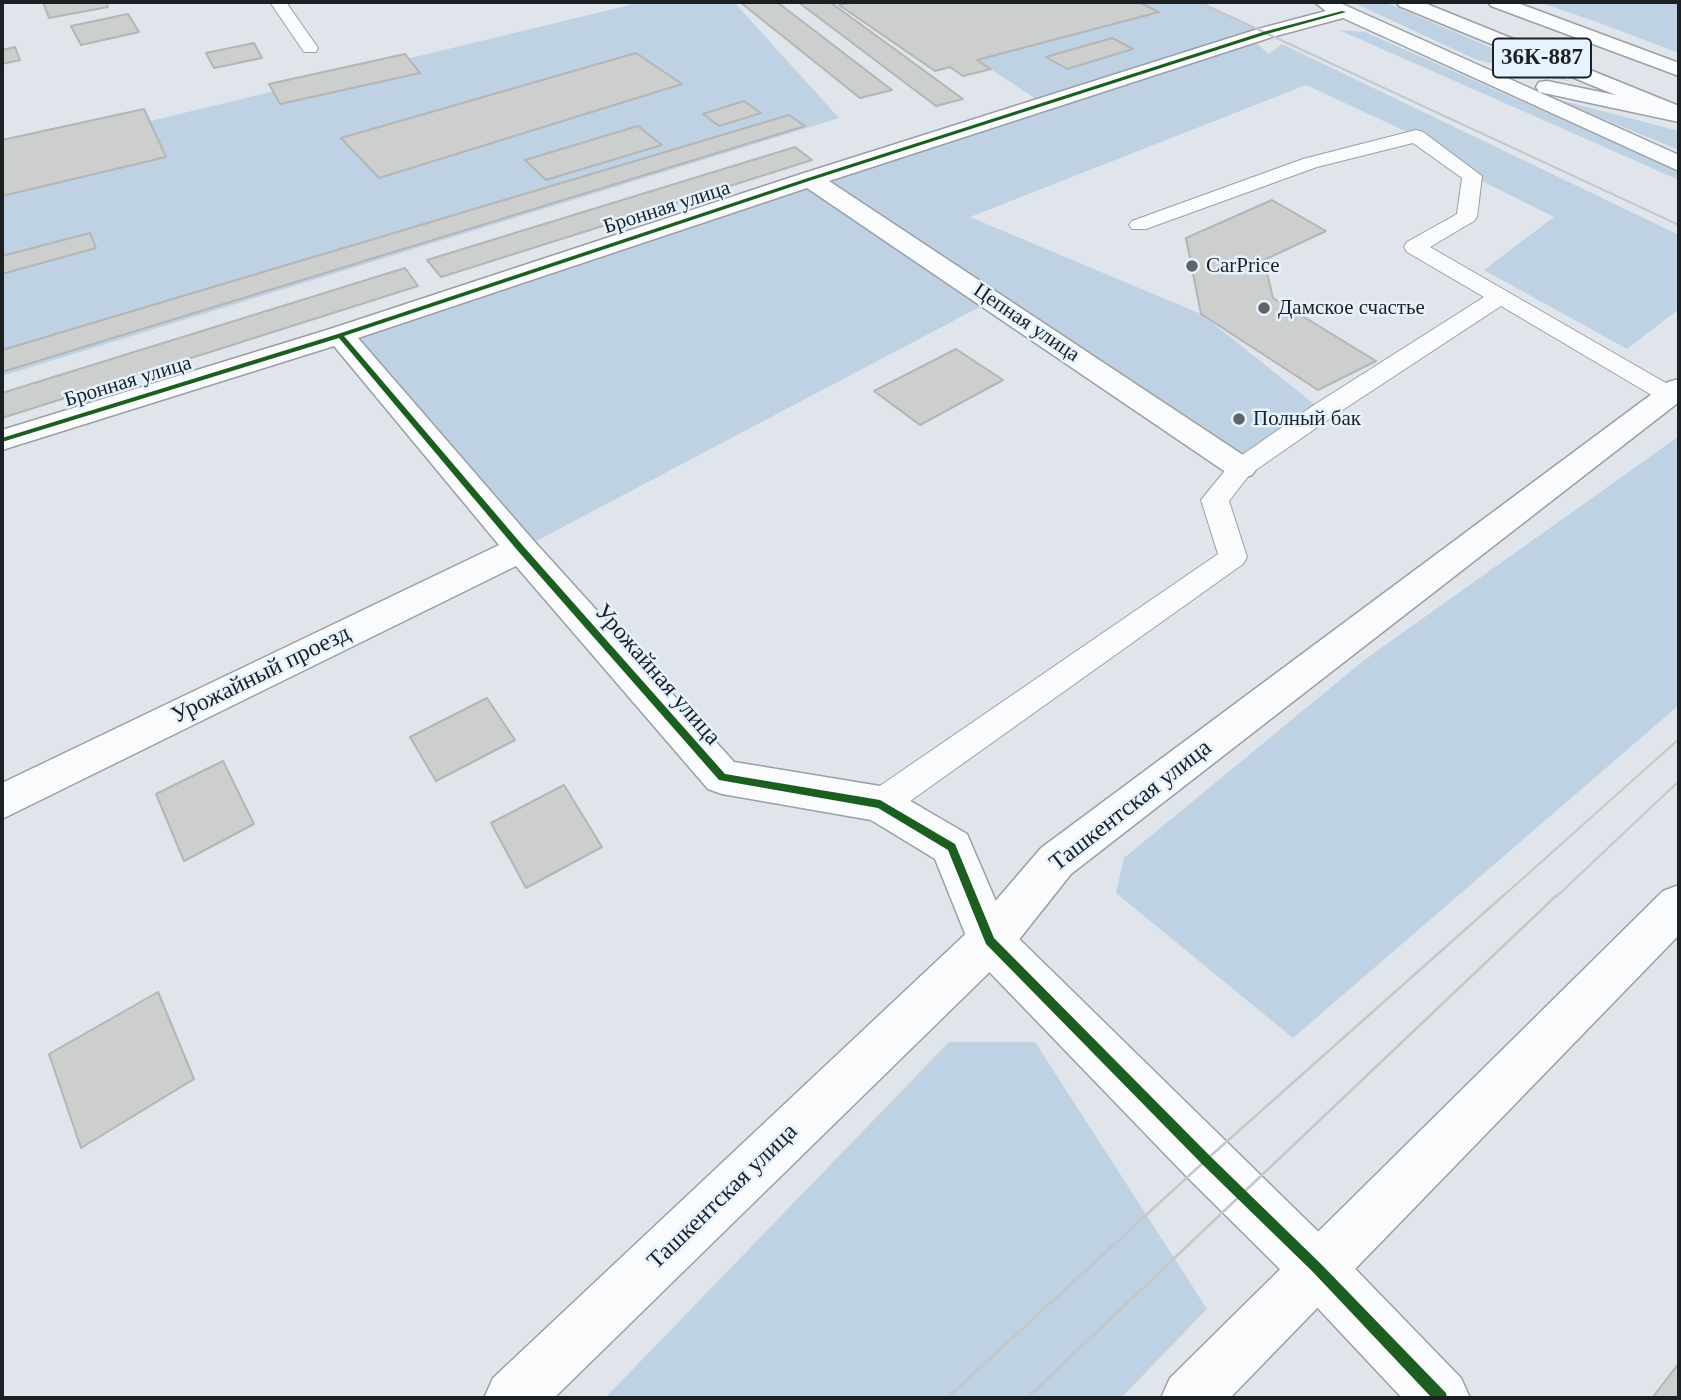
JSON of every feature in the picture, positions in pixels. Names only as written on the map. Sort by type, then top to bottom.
[{"type":"street","name":"36К-887","points":[[1405,2],[1679,114]]},
{"type":"street","name":"36К-887","points":[[1498,2],[1679,70]]},
{"type":"street","points":[[1334,7],[1679,164]]},
{"type":"street","name":"Бронная улица","points":[[2,440],[340,334],[810,178],[1265,33],[1334,7]]},
{"type":"street","points":[[1470,70],[1679,114]]},
{"type":"street","name":"Цепная улица","points":[[810,178],[1241,468]]},
{"type":"street","name":"Урожайная улица","points":[[340,334],[521,549],[722,777],[880,804],[952,847],[990,941]]},
{"type":"street","name":"Ташкентская улица","points":[[513,1398],[990,941],[1056,861],[1674,391]]},
{"type":"street","name":"Урожайный проезд","points":[[2,802],[521,549]]},
{"type":"street","points":[[1191,1398],[1679,905]]},
{"type":"street","points":[[990,941],[1206,1160],[1317,1268],[1441,1398]]},
{"type":"lane","points":[[278,2],[310,48]]},
{"type":"lane","points":[[1139,225],[1310,163],[1416,136],[1472,176],[1468,217],[1415,247],[1500,297],[1674,391]]},
{"type":"lane","points":[[880,804],[1233,557],[1215,500],[1241,468],[1334,404],[1500,297]]},
{"type":"shaded area","points":[[642,2],[734,2],[839,118],[2,376],[2,157]]},
{"type":"shaded area","points":[[1138,2],[1199,2],[1265,33],[1250,38],[1269,54],[1282,44],[1679,235],[1679,309],[1627,349],[1484,270],[1554,217],[1472,176],[1416,136],[1306,85],[970,217],[1201,314],[1323,411],[1241,468],[991,301],[521,549],[340,335],[1042,103],[977,60],[1157,11]]},
{"type":"shaded area","points":[[1352,2],[1384,2],[1572,82],[1477,60]]},
{"type":"shaded area","points":[[1538,2],[1679,2],[1679,53],[1597,22]]},
{"type":"shaded area","points":[[1339,30],[1365,32],[1679,171],[1679,180]]},
{"type":"shaded area","points":[[1552,98],[1679,131],[1679,150]]},
{"type":"shaded area","points":[[1679,436],[1679,705],[1293,1038],[1116,893],[1124,858],[1363,661]]},
{"type":"shaded area","points":[[949,1042],[1035,1042],[1207,1309],[1121,1398],[605,1398]]},
{"type":"building","points":[[43,2],[106,2],[108,7],[49,18]]},
{"type":"building","points":[[740,2],[777,2],[892,90],[860,98]]},
{"type":"building","points":[[798,2],[830,2],[963,99],[936,106]]},
{"type":"building","points":[[855,2],[1139,2],[1159,12],[977,60],[991,69],[963,76],[950,67],[935,71],[839,5]]},
{"type":"building","points":[[128,14],[139,32],[81,45],[71,26]]},
{"type":"building","points":[[1112,38],[1133,49],[1067,69],[1046,57]]},
{"type":"building","points":[[254,43],[262,58],[214,68],[206,53]]},
{"type":"building","points":[[15,47],[20,60],[2,64],[2,50]]},
{"type":"building","points":[[636,53],[682,84],[379,178],[341,138]]},
{"type":"building","points":[[405,54],[420,73],[280,104],[269,84]]},
{"type":"building","points":[[744,101],[761,113],[719,126],[703,114]]},
{"type":"building","points":[[144,109],[166,157],[2,196],[2,140]]},
{"type":"building","points":[[789,115],[805,126],[2,372],[2,350]]},
{"type":"building","points":[[638,126],[662,145],[546,180],[525,160]]},
{"type":"building","points":[[795,147],[812,160],[441,277],[427,260]]},
{"type":"building","points":[[1272,200],[1326,231],[1264,260],[1273,298],[1376,361],[1318,390],[1201,314],[1186,238]]},
{"type":"building","points":[[90,233],[96,248],[2,274],[2,256]]},
{"type":"building","points":[[405,268],[418,286],[2,418],[2,393]]},
{"type":"building","points":[[956,349],[1003,380],[920,425],[874,391]]},
{"type":"building","points":[[487,698],[515,740],[436,781],[410,737]]},
{"type":"building","points":[[223,761],[254,824],[184,861],[156,794]]},
{"type":"building","points":[[564,785],[602,847],[526,888],[491,823]]},
{"type":"building","points":[[158,992],[194,1079],[81,1148],[49,1054]]},
{"type":"building","points":[[1679,1363],[1679,1398],[1652,1398]]},
{"type":"tram line","points":[[1199,2],[1679,225]]},
{"type":"tram line","points":[[1502,897],[1679,739]]},
{"type":"tram line","points":[[1556,897],[1679,781]]},
{"type":"tram line","points":[[947,1398],[1206,1160],[1504,895]]},
{"type":"tram line","points":[[1027,1398],[1557,895]]},
{"type":"cycle path","points":[[2,440],[340,335],[810,179],[1265,33],[1344,12]]},
{"type":"cycle path","points":[[340,335],[521,549],[722,777],[880,804],[952,847],[990,941],[1206,1160],[1317,1268],[1441,1398]]},
{"type":"place","name":"CarPrice","points":[[1192,266]]},
{"type":"place","name":"Дамское счастье","points":[[1264,308]]},
{"type":"place","name":"Полный бак","points":[[1239,419]]}]
